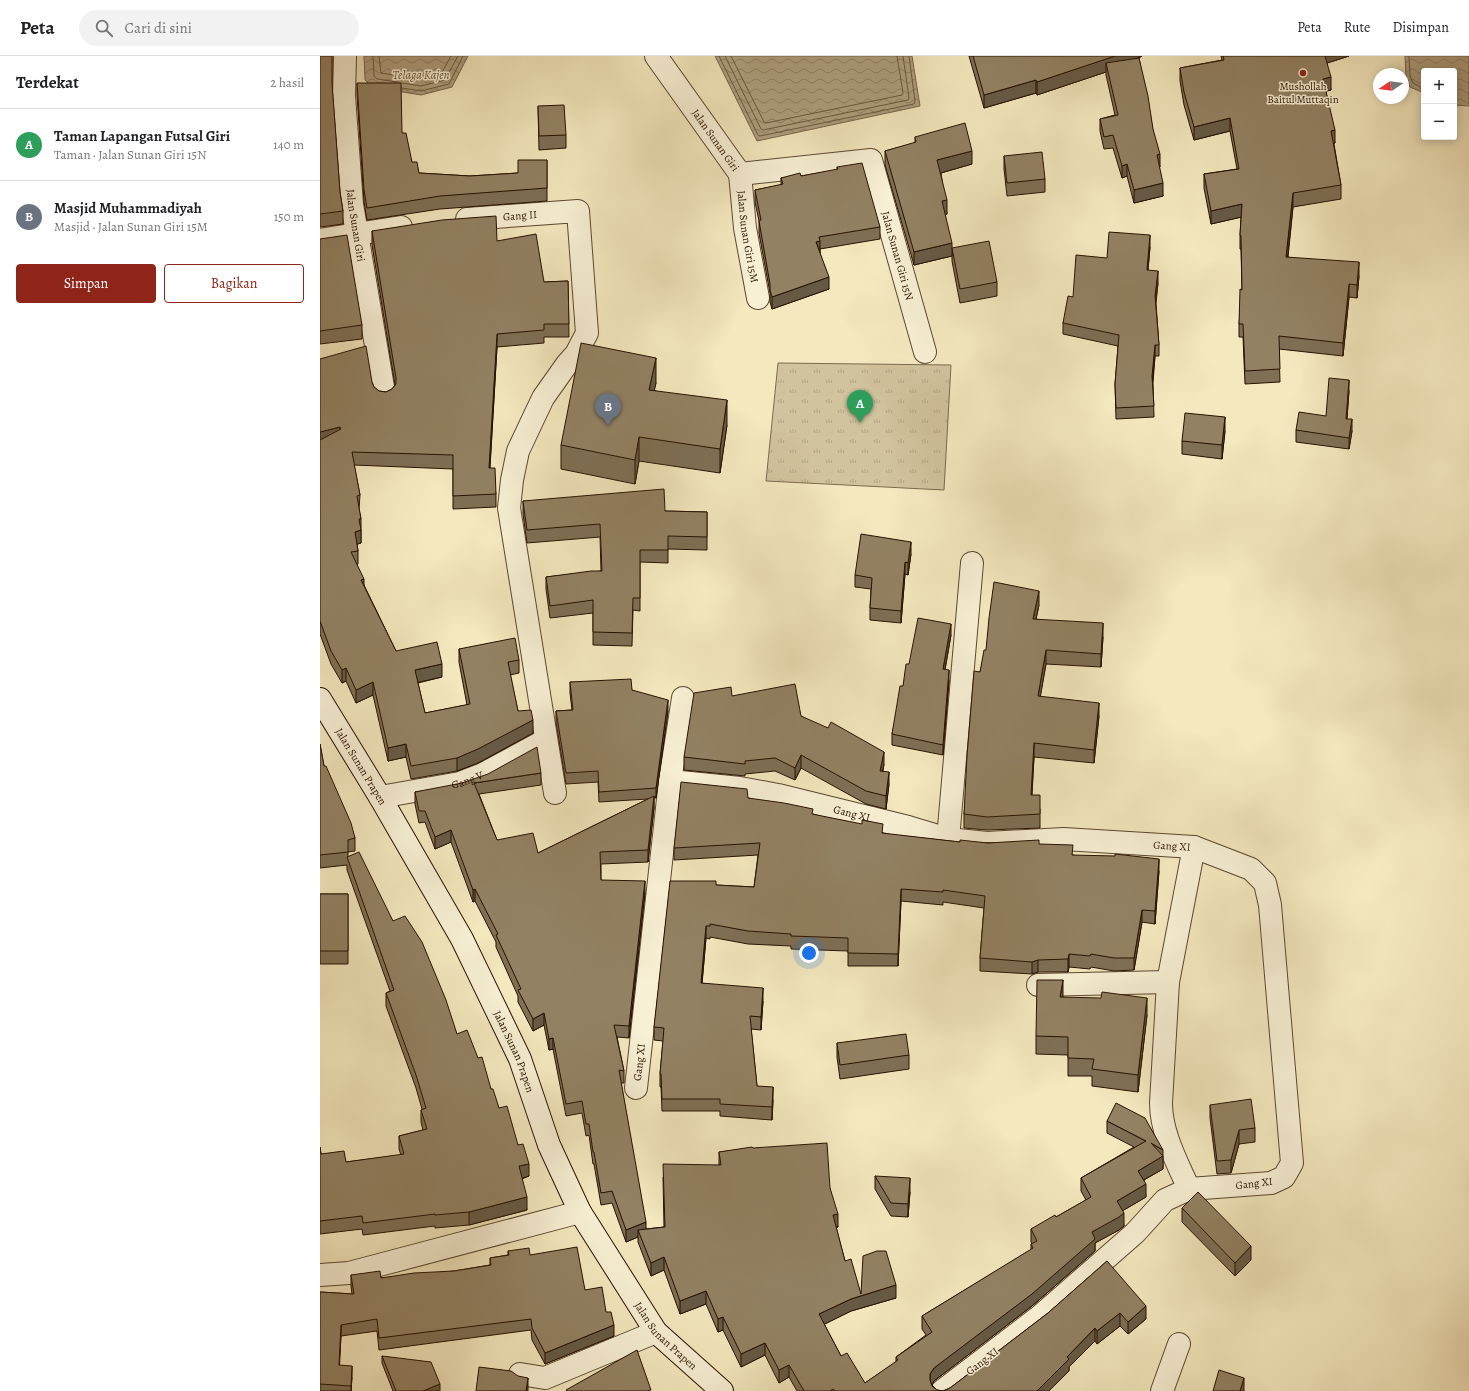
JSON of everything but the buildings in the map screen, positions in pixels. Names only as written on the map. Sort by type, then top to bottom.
[{"type":"street","name":"Jalan Sunan Giri","points":[[345,56],[344,96],[352,204],[384,393]]},
{"type":"street","name":"Jalan Sunan Giri","points":[[656,56],[740,174],[871,160]]},
{"type":"street","name":"Jalan Sunan Giri 15N","points":[[871,160],[925,352]]},
{"type":"street","name":"Jalan Sunan Giri 15M","points":[[740,174],[745,228],[758,298]]},
{"type":"street","name":"Gang II","points":[[448,220],[578,211],[587,333],[576,354],[567,364],[543,398],[518,452],[512,480],[509,508],[546,740]]},
{"type":"street","points":[[320,240],[420,224]]},
{"type":"street","points":[[948,839],[972,563]]},
{"type":"street","points":[[670,780],[683,698]]},
{"type":"street","name":"Jalan Sunan Prapen","points":[[320,699],[380,797],[462,939],[517,1052],[549,1145],[580,1212],[656,1332],[722,1391]]},
{"type":"street","points":[[546,740],[555,793]]},
{"type":"street","name":"Gang V","points":[[380,797],[460,783],[483,774],[546,740]]},
{"type":"street","name":"Gang XI","points":[[636,1088],[670,780],[740,788],[778,795],[908,827],[948,839],[987,843],[1064,839],[1194,847],[1251,869],[1266,883],[1270,905],[1292,1163],[1284,1177],[1271,1183],[1189,1189],[1165,1200],[1135,1233],[1040,1316],[942,1391]]},
{"type":"street","points":[[1189,1189],[1165,1131],[1161,1117],[1160,1103],[1168,982],[1194,847]]},
{"type":"street","points":[[1038,986],[1168,982]]},
{"type":"street","points":[[320,1275],[349,1273],[580,1212]]},
{"type":"street","points":[[520,1374],[545,1378],[656,1332]]},
{"type":"street","points":[[1162,1391],[1179,1344]]},
{"type":"green space","points":[[778,363],[951,365],[944,490],[766,481]]},
{"type":"water","name":"Telaga Kajen","points":[[364,56],[468,56],[452,87],[421,95],[372,87],[365,80]]},
{"type":"water","points":[[715,56],[912,56],[920,106],[757,141]]},
{"type":"water","points":[[1405,56],[1469,56],[1469,106],[1457,105],[1457,68],[1421,68],[1421,92],[1410,87],[1409,68],[1406,68]]},
{"type":"place","name":"Mushollah Baitul Muttaqin","points":[[1303,73]]},
{"type":"place","name":"Taman Lapangan Futsal Giri","points":[[860,423]]},
{"type":"place","name":"Masjid Muhammadiyah","points":[[608,426]]}]
